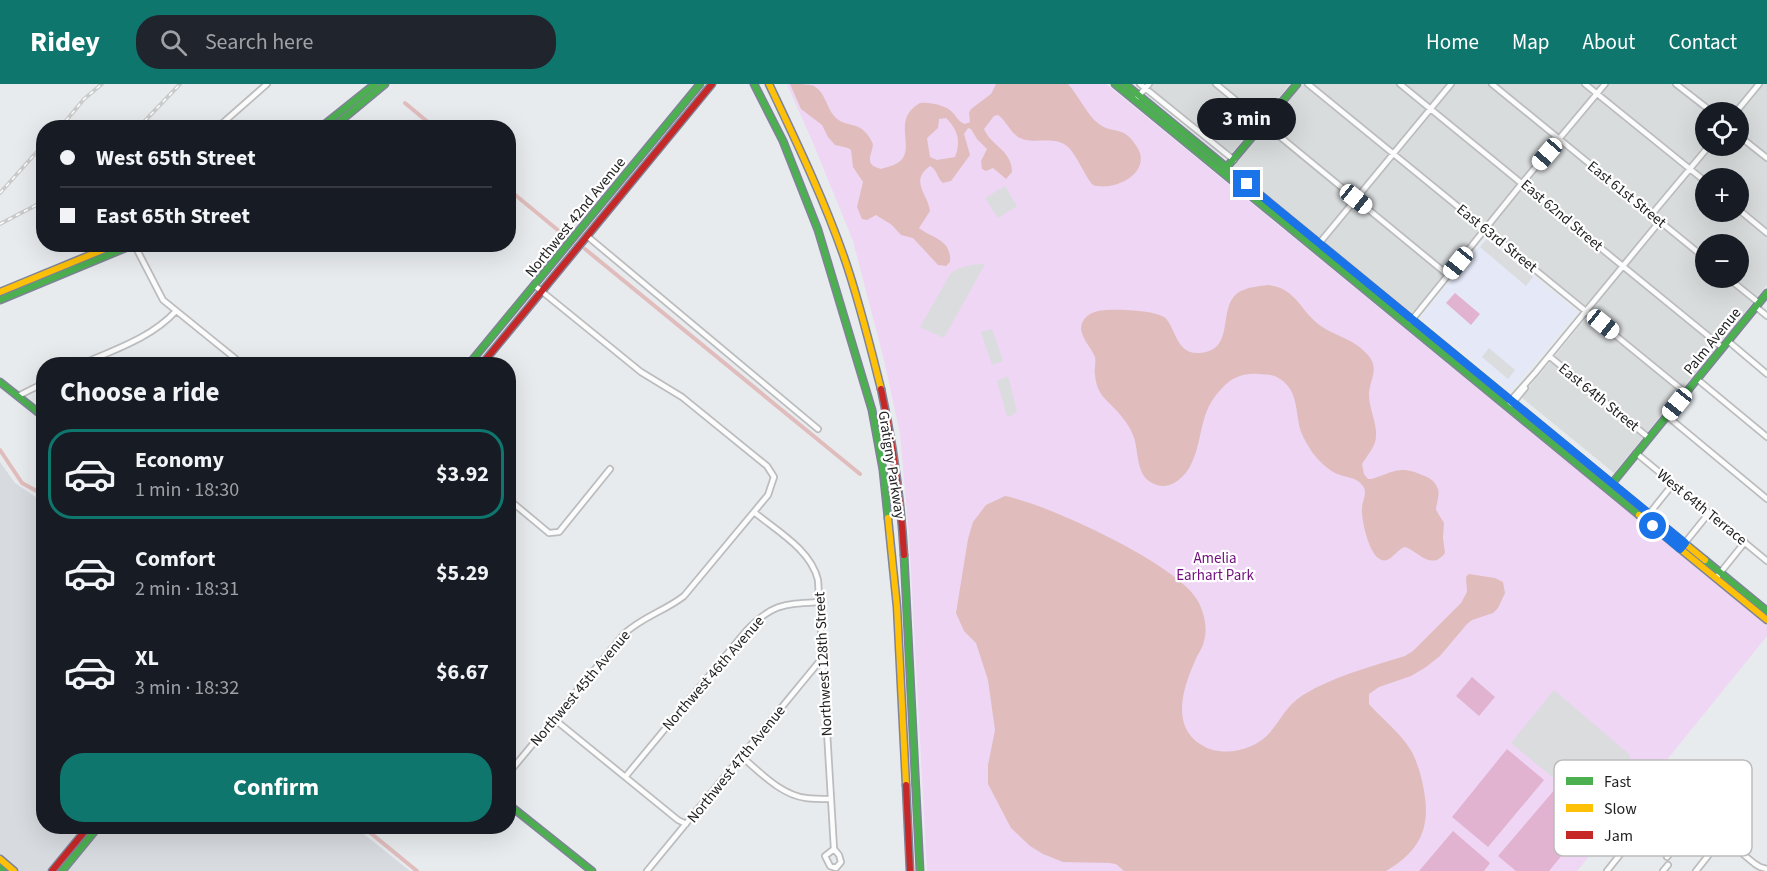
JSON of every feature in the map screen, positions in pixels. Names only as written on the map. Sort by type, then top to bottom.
[{"type":"main road","points":[[330,120],[375,84]]},
{"type":"main road","points":[[342,120],[385,84]]},
{"type":"main road","name":"Northwest 42nd Avenue","points":[[475,357],[700,84]]},
{"type":"main road","name":"Northwest 42nd Avenue","points":[[488,357],[712,84]]},
{"type":"main road","name":"Gratigny Parkway","points":[[754,84],[783,141],[818,230],[872,411],[883,470],[897,607],[910,871]]},
{"type":"main road","name":"Gratigny Parkway","points":[[769,84],[817,187],[844,257],[866,328],[888,421],[902,524],[920,871]]},
{"type":"main road","points":[[1115,84],[1137,98],[1511,403],[1718,575],[1767,620]]},
{"type":"main road","points":[[1125,84],[1137,98]]},
{"type":"main road","points":[[1225,170],[1297,84]]},
{"type":"main road","points":[[689,98],[696,104]]},
{"type":"main road","points":[[630,169],[638,175]]},
{"type":"main road","points":[[0,292],[98,252]]},
{"type":"main road","points":[[0,300],[117,252]]},
{"type":"main road","name":"Palm Avenue","points":[[1610,486],[1767,293]]},
{"type":"main road","points":[[506,320],[514,326]]},
{"type":"main road","points":[[478,353],[481,357]]},
{"type":"main road","points":[[0,381],[36,411]]},
{"type":"main road","points":[[1610,486],[1649,514],[1683,546]]},
{"type":"main road","points":[[1718,575],[1767,611]]},
{"type":"main road","points":[[516,810],[592,871]]},
{"type":"main road","points":[[52,871],[82,834]]},
{"type":"main road","points":[[62,871],[92,834]]},
{"type":"main road","points":[[0,859],[14,871]]},
{"type":"street","points":[[226,120],[267,84]]},
{"type":"street","points":[[1140,84],[1147,86],[1234,160]]},
{"type":"street","points":[[1216,84],[1448,275]]},
{"type":"street","name":"East 63rd Street","points":[[1308,84],[1686,393]]},
{"type":"street","name":"East 62nd Street","points":[[1400,84],[1523,182],[1722,348]]},
{"type":"street","points":[[1317,246],[1451,84]]},
{"type":"street","name":"East 61st Street","points":[[1492,84],[1695,250]]},
{"type":"street","points":[[1585,84],[1695,173]]},
{"type":"street","points":[[1410,322],[1605,84]]},
{"type":"street","points":[[1676,84],[1699,102]]},
{"type":"street","points":[[1744,102],[1759,84]]},
{"type":"street","points":[[1137,98],[1147,86]]},
{"type":"street","points":[[1749,144],[1767,158]]},
{"type":"street","points":[[1652,214],[1701,156]]},
{"type":"street","points":[[1749,218],[1767,233]]},
{"type":"street","points":[[1511,403],[1660,221]]},
{"type":"street","points":[[587,236],[818,429]]},
{"type":"street","points":[[138,252],[163,300],[233,357]]},
{"type":"street","points":[[534,285],[542,292]]},
{"type":"street","points":[[1739,288],[1767,316]]},
{"type":"street","name":"Northwest 45th Avenue","points":[[516,764],[624,634],[635,623],[674,604],[684,596],[771,491],[774,477],[767,466],[682,397],[641,372],[542,292]]},
{"type":"street","points":[[97,357],[162,326],[176,311]]},
{"type":"street","points":[[1728,341],[1767,374]]},
{"type":"street","name":"East 64th Street","points":[[1549,357],[1649,438]]},
{"type":"street","points":[[1697,379],[1767,437]]},
{"type":"street","points":[[18,396],[36,387]]},
{"type":"street","points":[[1666,416],[1767,499]]},
{"type":"street","name":"West 64th Terrace","points":[[1636,453],[1767,561]]},
{"type":"street","points":[[516,506],[549,533],[554,533],[563,527],[610,469]]},
{"type":"street","points":[[1649,514],[1673,484]]},
{"type":"street","name":"Northwest 128th Street","points":[[754,512],[806,555],[816,571],[824,657],[834,846]]},
{"type":"street","points":[[1683,546],[1709,513]]},
{"type":"street","points":[[1718,575],[1745,542]]},
{"type":"street","name":"Northwest 46th Avenue","points":[[626,777],[756,621],[774,608],[790,603],[819,602]]},
{"type":"street","name":"Northwest 47th Avenue","points":[[647,871],[824,657]]},
{"type":"street","points":[[554,719],[678,820],[686,824]]},
{"type":"street","points":[[742,757],[780,788],[795,796],[807,799],[831,799]]},
{"type":"street","points":[[1607,871],[1619,856]]},
{"type":"street","points":[[1696,871],[1708,856]]},
{"type":"street","points":[[1746,856],[1760,867],[1767,868]]},
{"type":"street","points":[[1663,871],[1668,865]]},
{"type":"shaded area","points":[[790,84],[814,86],[821,93],[836,118],[864,131],[873,144],[870,162],[881,169],[899,162],[904,156],[907,117],[911,110],[920,103],[943,106],[965,124],[970,122],[971,109],[991,94],[996,84],[1068,84],[1099,124],[1123,133],[1132,140],[1141,156],[1140,164],[1136,172],[1121,183],[1111,186],[1093,185],[1075,156],[1063,143],[1020,138],[998,115],[994,116],[984,129],[991,140],[1009,158],[1012,172],[1006,179],[993,168],[986,171],[982,169],[981,161],[987,149],[968,128],[964,134],[970,155],[951,181],[943,183],[930,166],[921,177],[921,188],[930,211],[919,228],[940,240],[948,248],[950,254],[950,262],[946,266],[938,265],[913,238],[901,235],[892,225],[876,215],[867,220],[862,219],[857,207],[863,182],[853,167],[851,150],[835,145],[822,125],[801,109]],"holes":[[[946,118],[956,131],[958,141],[955,157],[937,160],[930,157],[927,138],[938,128],[939,119]]]},
{"type":"shaded area","points":[[1146,84],[1290,84],[1231,154]]},
{"type":"shaded area","points":[[1303,84],[1767,84],[1767,285],[1614,473],[1521,397],[1592,311],[1485,224],[1413,315],[1233,167]]},
{"type":"shaded area","points":[[1005,186],[1017,206],[998,218],[985,198]]},
{"type":"shaded area","points":[[1486,237],[1577,312],[1511,391],[1421,317]]},
{"type":"shaded area","points":[[1487,239],[1533,277],[1526,286],[1480,247]]},
{"type":"shaded area","points":[[985,264],[944,338],[920,327],[951,273],[971,265]]},
{"type":"shaded area","points":[[1268,285],[1291,294],[1317,323],[1354,343],[1370,358],[1374,368],[1369,400],[1376,440],[1362,464],[1364,474],[1368,479],[1372,479],[1408,470],[1427,477],[1435,483],[1439,493],[1436,510],[1444,523],[1445,553],[1440,558],[1425,559],[1405,547],[1387,560],[1381,560],[1376,556],[1371,549],[1363,521],[1362,508],[1365,492],[1363,486],[1354,479],[1332,471],[1314,455],[1301,432],[1290,390],[1286,384],[1273,375],[1240,376],[1229,382],[1214,397],[1205,416],[1194,458],[1183,476],[1172,484],[1157,485],[1150,482],[1141,471],[1130,429],[1103,396],[1096,382],[1095,357],[1081,329],[1084,319],[1092,313],[1104,310],[1132,310],[1159,315],[1168,321],[1181,345],[1192,352],[1200,353],[1212,350],[1219,344],[1233,297],[1241,291]]},
{"type":"shaded area","points":[[1455,293],[1480,314],[1471,325],[1446,303]]},
{"type":"shaded area","points":[[992,329],[1003,361],[992,365],[981,332]]},
{"type":"shaded area","points":[[1489,348],[1515,370],[1508,379],[1482,357]]},
{"type":"shaded area","points":[[1008,376],[1017,411],[1011,416],[1007,416],[997,381]]},
{"type":"shaded area","points":[[0,462],[15,483],[36,497],[36,834],[364,834],[410,871],[0,871]]},
{"type":"shaded area","points":[[1005,496],[1050,511],[1110,538],[1165,570],[1186,586],[1198,601],[1205,620],[1206,631],[1184,694],[1182,706],[1185,727],[1200,744],[1219,751],[1239,750],[1262,740],[1294,702],[1315,688],[1352,672],[1405,656],[1413,651],[1461,603],[1467,592],[1466,577],[1469,574],[1495,578],[1503,582],[1505,593],[1493,613],[1467,624],[1440,656],[1426,667],[1411,676],[1379,687],[1369,694],[1369,704],[1408,745],[1420,771],[1426,817],[1420,838],[1407,856],[1386,871],[1124,871],[1116,864],[1063,862],[1030,846],[1011,828],[988,784],[988,765],[995,730],[988,680],[976,643],[964,631],[956,613],[973,522],[986,505]]},
{"type":"shaded area","points":[[1472,677],[1495,697],[1479,716],[1456,696]]},
{"type":"shaded area","points":[[1554,690],[1630,755],[1630,760],[1554,760],[1554,778],[1511,743]]},
{"type":"shaded area","points":[[1507,749],[1544,780],[1488,847],[1452,817]]},
{"type":"shaded area","points":[[1554,790],[1554,856],[1561,856],[1549,871],[1516,871],[1498,856]]},
{"type":"shaded area","points":[[1453,831],[1490,863],[1484,871],[1419,871]]},
{"type":"green space","name":"Amelia Earhart Park","points":[[787,84],[1106,84],[1767,626],[1767,636],[1667,760],[1554,760],[1554,856],[1589,856],[1577,871],[927,871],[909,535],[900,434],[884,360],[853,241]]},
{"type":"waterway","points":[[405,103],[425,120]]},
{"type":"waterway","points":[[516,196],[565,236]]},
{"type":"waterway","points":[[585,249],[860,474]]},
{"type":"waterway","points":[[0,450],[22,483],[36,491]]},
{"type":"waterway","points":[[372,834],[417,871]]},
{"type":"railway","points":[[67,120],[84,99],[102,84]]},
{"type":"railway","points":[[146,120],[180,84]]},
{"type":"railway","points":[[0,193],[36,153]]},
{"type":"railway","points":[[0,224],[36,205]]},
{"type":"traffic: fast","points":[[330,120],[375,84]]},
{"type":"traffic: fast","points":[[342,120],[385,84]]},
{"type":"traffic: fast","points":[[475,357],[700,84]]},
{"type":"traffic: fast","points":[[754,84],[783,141],[818,230],[872,410],[883,470],[888,518]]},
{"type":"traffic: fast","points":[[1115,84],[1639,515]]},
{"type":"traffic: fast","points":[[1125,84],[1543,427]]},
{"type":"traffic: fast","points":[[1226,168],[1297,84]]},
{"type":"traffic: fast","points":[[0,300],[116,252]]},
{"type":"traffic: fast","points":[[1610,486],[1767,293]]},
{"type":"traffic: fast","points":[[0,382],[36,411]]},
{"type":"traffic: fast","points":[[904,555],[920,871]]},
{"type":"traffic: fast","points":[[1705,560],[1767,611]]},
{"type":"traffic: fast","points":[[516,810],[592,871]]},
{"type":"traffic: fast","points":[[62,871],[92,834]]},
{"type":"traffic: fast","points":[[0,868],[3,871]]},
{"type":"traffic: slow","points":[[769,84],[809,169],[836,235],[859,306],[881,389]]},
{"type":"traffic: slow","points":[[0,292],[98,252]]},
{"type":"traffic: slow","points":[[1543,427],[1705,560]]},
{"type":"traffic: slow","points":[[1639,515],[1767,620]]},
{"type":"traffic: slow","points":[[888,518],[897,607],[906,785]]},
{"type":"traffic: slow","points":[[0,859],[14,871]]},
{"type":"traffic: jam","points":[[488,357],[712,84]]},
{"type":"traffic: jam","points":[[881,389],[896,472],[904,555]]},
{"type":"traffic: jam","points":[[906,785],[910,871]]},
{"type":"traffic: jam","points":[[52,871],[82,834]]},
{"type":"route","points":[[1247,184],[1685,543],[1680,549],[1653,526]]}]
